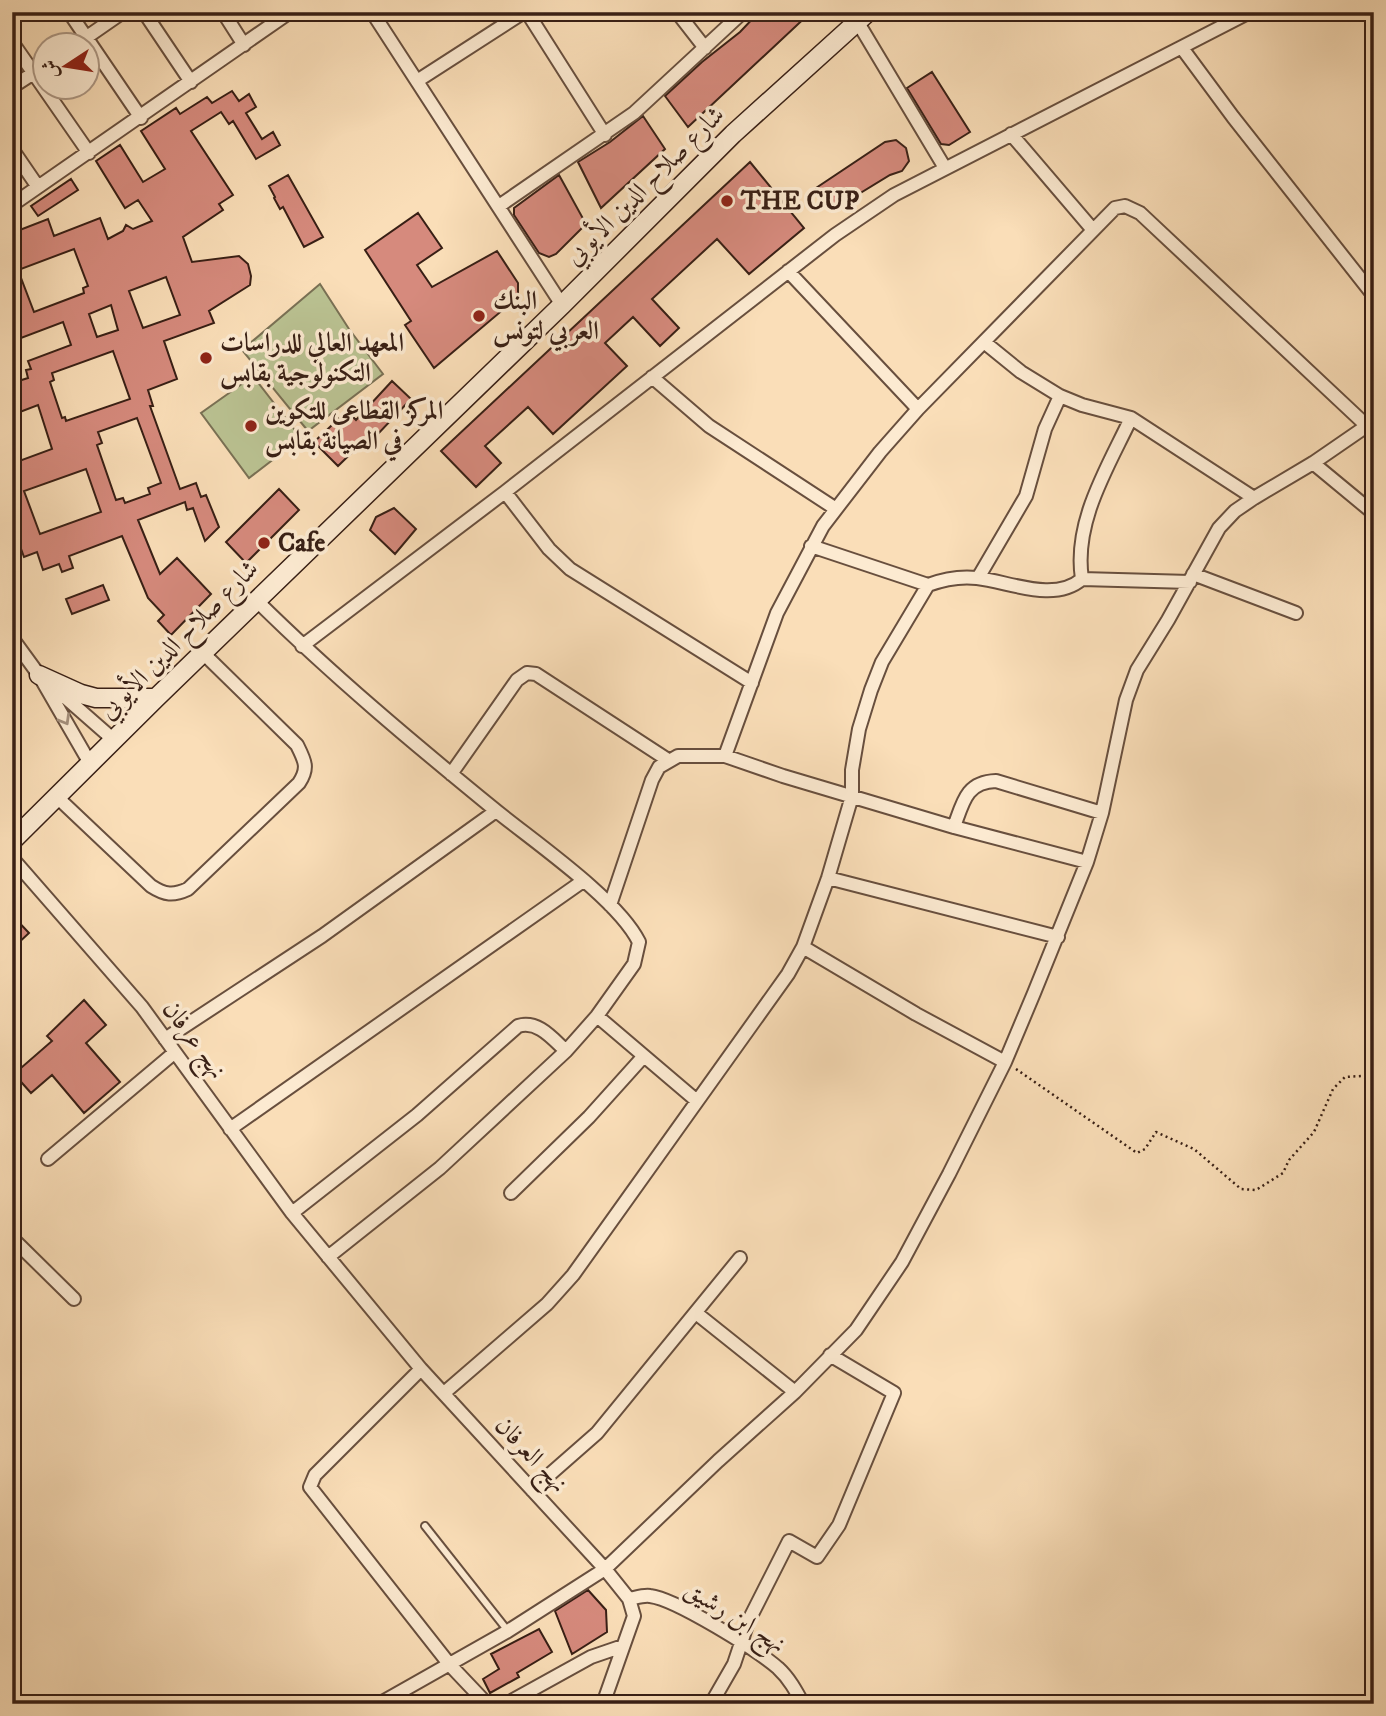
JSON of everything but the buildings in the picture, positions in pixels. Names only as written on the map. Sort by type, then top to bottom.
[{"type":"main road","name":"شارع صلاح الدين الأيوبي","points":[[12,841],[562,305],[733,134],[863,17]]},
{"type":"main road","points":[[39,675],[96,698],[156,698]]},
{"type":"street","points":[[69,12],[83,32]]},
{"type":"street","points":[[93,32],[123,12]]},
{"type":"street","points":[[144,12],[191,82]]},
{"type":"street","points":[[223,12],[244,45]]},
{"type":"street","points":[[12,205],[141,118],[290,12]]},
{"type":"street","points":[[372,12],[562,305]]},
{"type":"street","points":[[416,81],[526,12],[605,135]]},
{"type":"street","points":[[677,12],[705,48]]},
{"type":"street","points":[[499,206],[605,135],[643,105],[743,12]]},
{"type":"street","points":[[302,646],[835,235],[894,195],[1250,12]]},
{"type":"street","points":[[863,17],[945,168]]},
{"type":"street","points":[[12,42],[32,72]]},
{"type":"street","points":[[1182,48],[1374,296]]},
{"type":"street","points":[[102,61],[141,118]]},
{"type":"street","points":[[12,87],[32,74]]},
{"type":"street","points":[[53,102],[89,153]]},
{"type":"street","points":[[1011,134],[1093,230]]},
{"type":"street","points":[[12,149],[38,187]]},
{"type":"street","points":[[379,1704],[508,1631],[605,1569],[795,1392],[856,1330],[902,1262],[1005,1062],[1087,862],[1102,813],[1126,700],[1136,670],[1219,528],[1235,511],[1370,424],[1140,213],[1125,206],[1115,208],[918,409],[880,452],[836,509],[811,546],[777,613],[725,756]]},
{"type":"street","points":[[788,271],[918,409]]},
{"type":"street","points":[[984,342],[1021,372],[1060,396],[1131,418],[1254,498]]},
{"type":"street","points":[[652,377],[709,426],[836,509]]},
{"type":"street","points":[[978,578],[1026,496],[1045,429],[1060,396]]},
{"type":"street","points":[[1082,579],[1080,556],[1085,523],[1131,418]]},
{"type":"street","points":[[1313,463],[1371,511],[1374,510]]},
{"type":"street","points":[[505,492],[549,549],[570,569],[752,683]]},
{"type":"street","points":[[811,546],[928,585]]},
{"type":"street","points":[[444,1393],[547,1304],[573,1275],[772,996],[803,947],[828,878],[852,796],[852,770],[859,729],[871,690],[887,654],[928,585],[944,579],[978,578],[1055,591],[1074,585],[1082,579],[1191,578],[1296,613]]},
{"type":"street","points":[[257,601],[302,646],[384,719],[610,905],[635,932],[639,942],[634,964],[597,1016],[566,1051],[440,1168],[328,1257]]},
{"type":"street","points":[[12,638],[39,675],[91,765]]},
{"type":"street","points":[[58,798],[151,886],[163,893],[175,895],[188,889],[299,783],[306,773],[304,758],[297,745],[203,653]]},
{"type":"street","points":[[452,774],[517,680],[527,673],[536,674],[668,760]]},
{"type":"street","points":[[39,675],[115,741]]},
{"type":"street","points":[[610,905],[652,780],[659,767],[678,756],[725,756],[954,827],[1087,862]]},
{"type":"street","points":[[954,827],[965,797],[971,789],[986,781],[996,781],[1102,813]]},
{"type":"street","points":[[165,1039],[321,936],[496,811]]},
{"type":"street","name":"نهج عرفان","points":[[12,858],[100,957],[165,1039],[292,1213],[328,1257]]},
{"type":"street","points":[[828,878],[1058,937]]},
{"type":"street","points":[[230,1129],[583,881]]},
{"type":"street","points":[[803,947],[905,1008],[1005,1062]]},
{"type":"street","points":[[597,1016],[696,1101]]},
{"type":"street","points":[[292,1213],[417,1115],[518,1026],[532,1024],[539,1027],[566,1051]]},
{"type":"street","points":[[48,1159],[174,1053]]},
{"type":"street","points":[[512,1193],[589,1117],[643,1057]]},
{"type":"street","points":[[12,1238],[74,1299]]},
{"type":"street","name":"نهج العرفان","points":[[328,1257],[421,1369],[605,1569],[629,1599]]},
{"type":"street","points":[[532,1490],[597,1433],[740,1258]]},
{"type":"street","points":[[696,1313],[795,1392]]},
{"type":"street","points":[[711,1704],[734,1664],[748,1622],[789,1541],[817,1556],[839,1525],[894,1393],[830,1356]]},
{"type":"street","points":[[421,1369],[315,1475],[310,1487],[450,1665],[490,1704]]},
{"type":"street","name":"نهج ابن رشيق","points":[[629,1599],[648,1595],[663,1599],[743,1643],[778,1669],[803,1704]]},
{"type":"street","points":[[603,1704],[634,1616],[629,1599]]},
{"type":"street","points":[[506,1704],[591,1657],[623,1646]]},
{"type":"lane","points":[[425,1526],[508,1631]]},
{"type":"path","points":[[1005,1062],[1137,1153],[1145,1149],[1156,1132],[1165,1135],[1194,1149],[1241,1189],[1256,1189],[1283,1173],[1289,1160],[1314,1132],[1334,1089],[1345,1077],[1360,1076],[1374,1080]]},
{"type":"green space","points":[[320,284],[383,374],[308,431],[242,350]]},
{"type":"green space","name":"المركز القطاعى للتكوين في الصيانة بقابس","points":[[253,376],[301,438],[249,478],[201,413]]},
{"type":"place","name":"THE CUP","points":[[727,201]]},
{"type":"place","name":"البنك العربي لتونس","points":[[479,316]]},
{"type":"place","name":"المعهد العالي للدراسات التكنولوجية بقابس","points":[[206,358]]},
{"type":"place","name":"المركز القطاعى للتكوين في الصيانة بقابس","points":[[251,426]]},
{"type":"place","name":"Cafe","points":[[264,543]]}]
